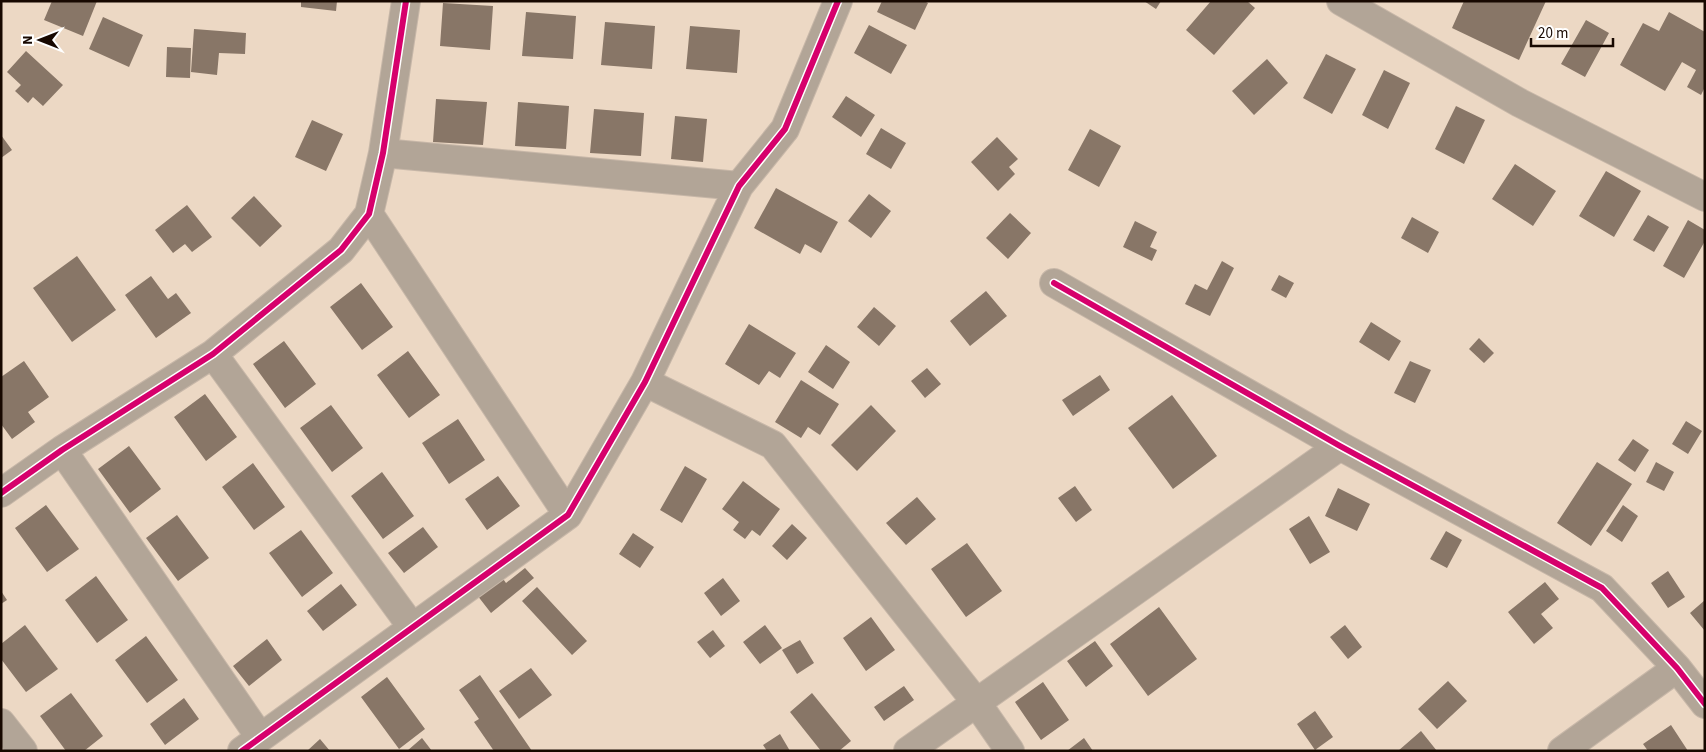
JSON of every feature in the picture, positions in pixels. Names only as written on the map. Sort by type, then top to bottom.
[{"type":"street","points":[[1,494],[62,450],[214,354],[341,250],[369,214],[382,153],[406,1]]},
{"type":"street","points":[[62,450],[251,744],[568,515],[645,382],[739,186],[786,128],[838,1]]},
{"type":"street","points":[[1341,1],[1520,103],[1705,197]]},
{"type":"street","points":[[382,153],[739,186]]},
{"type":"street","points":[[369,214],[568,515]]},
{"type":"street","points":[[1054,283],[1340,446],[1602,588],[1677,668],[1705,704]]},
{"type":"street","points":[[214,354],[412,627]]},
{"type":"street","points":[[645,382],[773,445],[976,702],[1010,751]]},
{"type":"street","points":[[908,751],[1340,446]]},
{"type":"street","points":[[1562,751],[1677,668]]},
{"type":"street","points":[[1,723],[23,751]]},
{"type":"building","points":[[52,1],[97,1],[83,36],[44,20]]},
{"type":"building","points":[[301,1],[337,1],[336,11],[301,7]]},
{"type":"building","points":[[882,1],[924,1],[928,3],[915,30],[877,12]]},
{"type":"building","points":[[1144,1],[1161,1],[1156,9]]},
{"type":"building","points":[[1211,1],[1247,1],[1255,8],[1214,55],[1186,30]]},
{"type":"building","points":[[1464,1],[1546,1],[1519,60],[1452,28]]},
{"type":"building","points":[[443,3],[493,6],[490,50],[440,46]]},
{"type":"building","points":[[526,12],[576,16],[573,59],[522,56]]},
{"type":"building","points":[[1669,12],[1705,32],[1705,87],[1701,95],[1687,87],[1696,70],[1682,62],[1665,91],[1620,65],[1643,23],[1659,31]]},
{"type":"building","points":[[103,17],[143,35],[129,67],[89,49]]},
{"type":"building","points":[[1586,20],[1609,33],[1585,77],[1561,64]]},
{"type":"building","points":[[605,22],[655,26],[652,69],[601,65]]},
{"type":"building","points":[[869,25],[907,45],[891,74],[854,53]]},
{"type":"building","points":[[690,26],[740,30],[737,73],[686,69]]},
{"type":"building","points":[[194,29],[246,33],[245,54],[219,53],[217,75],[191,72]]},
{"type":"building","points":[[167,47],[191,48],[190,78],[166,77]]},
{"type":"building","points":[[26,51],[63,85],[43,106],[33,97],[28,103],[15,91],[21,85],[7,72]]},
{"type":"building","points":[[1326,54],[1356,69],[1332,114],[1303,98]]},
{"type":"building","points":[[1267,59],[1288,83],[1254,115],[1232,91]]},
{"type":"building","points":[[1384,70],[1410,83],[1388,129],[1362,115]]},
{"type":"building","points":[[846,96],[875,115],[861,137],[832,117]]},
{"type":"building","points":[[436,99],[487,102],[483,145],[433,142]]},
{"type":"building","points":[[518,102],[569,106],[566,149],[515,146]]},
{"type":"building","points":[[1456,106],[1485,120],[1464,164],[1435,149]]},
{"type":"building","points":[[594,109],[644,113],[641,156],[590,153]]},
{"type":"building","points":[[675,116],[707,119],[703,162],[671,159]]},
{"type":"building","points":[[312,120],[343,134],[326,171],[295,157]]},
{"type":"building","points":[[881,128],[906,143],[891,169],[866,154]]},
{"type":"building","points":[[1090,129],[1121,146],[1099,187],[1068,170]]},
{"type":"building","points":[[1,135],[12,150],[1,158]]},
{"type":"building","points":[[997,137],[1018,159],[1009,167],[1015,174],[998,191],[971,162]]},
{"type":"building","points":[[1515,164],[1556,191],[1533,226],[1492,199]]},
{"type":"building","points":[[1606,171],[1641,191],[1614,237],[1579,216]]},
{"type":"building","points":[[776,188],[838,222],[821,253],[805,244],[800,254],[754,228]]},
{"type":"building","points":[[869,194],[891,211],[871,238],[848,221]]},
{"type":"building","points":[[254,196],[282,226],[260,247],[231,218]]},
{"type":"building","points":[[187,205],[212,237],[192,252],[185,244],[173,253],[155,230]]},
{"type":"building","points":[[1010,213],[1031,233],[1008,259],[986,238]]},
{"type":"building","points":[[1648,215],[1669,227],[1654,252],[1633,240]]},
{"type":"building","points":[[1412,217],[1439,232],[1428,253],[1401,238]]},
{"type":"building","points":[[1688,220],[1705,230],[1705,241],[1684,278],[1663,266]]},
{"type":"building","points":[[1135,221],[1157,232],[1150,247],[1157,250],[1152,261],[1123,247]]},
{"type":"building","points":[[77,256],[116,310],[72,342],[33,288]]},
{"type":"building","points":[[1222,261],[1234,268],[1210,316],[1185,304],[1195,284],[1207,290]]},
{"type":"building","points":[[1279,275],[1294,283],[1286,298],[1271,290]]},
{"type":"building","points":[[151,276],[168,299],[176,293],[191,313],[156,338],[125,295]]},
{"type":"building","points":[[361,283],[393,327],[362,350],[330,307]]},
{"type":"building","points":[[986,291],[1007,316],[970,346],[950,321]]},
{"type":"building","points":[[874,307],[896,326],[879,346],[857,327]]},
{"type":"building","points":[[1371,322],[1401,341],[1389,361],[1359,342]]},
{"type":"building","points":[[749,324],[796,353],[780,378],[769,371],[759,385],[725,364]]},
{"type":"building","points":[[1479,338],[1494,353],[1484,363],[1469,349]]},
{"type":"building","points":[[284,341],[316,384],[285,408],[253,364]]},
{"type":"building","points":[[826,345],[850,362],[833,389],[808,372]]},
{"type":"building","points":[[408,351],[440,395],[409,418],[377,375]]},
{"type":"building","points":[[24,361],[49,397],[28,412],[35,422],[12,439],[1,424],[1,377]]},
{"type":"building","points":[[1410,361],[1431,370],[1415,403],[1394,393]]},
{"type":"building","points":[[927,368],[941,384],[925,398],[911,381]]},
{"type":"building","points":[[1100,375],[1110,390],[1073,416],[1062,400]]},
{"type":"building","points":[[801,380],[839,404],[820,435],[808,427],[801,438],[775,422]]},
{"type":"building","points":[[205,394],[237,437],[206,461],[174,417]]},
{"type":"building","points":[[1172,395],[1217,456],[1173,489],[1128,428]]},
{"type":"building","points":[[331,405],[363,448],[332,472],[300,428]]},
{"type":"building","points":[[871,405],[896,431],[857,471],[831,445]]},
{"type":"building","points":[[458,419],[485,460],[449,484],[422,443]]},
{"type":"building","points":[[1686,421],[1702,431],[1688,454],[1672,444]]},
{"type":"building","points":[[1633,439],[1649,450],[1635,472],[1618,460]]},
{"type":"building","points":[[129,446],[161,489],[130,513],[98,469]]},
{"type":"building","points":[[1597,462],[1632,484],[1591,546],[1557,523]]},
{"type":"building","points":[[1656,462],[1674,472],[1664,491],[1646,482]]},
{"type":"building","points":[[253,463],[285,507],[254,530],[222,487]]},
{"type":"building","points":[[685,466],[707,479],[682,523],[660,510]]},
{"type":"building","points":[[382,472],[414,516],[383,539],[351,496]]},
{"type":"building","points":[[498,476],[520,506],[487,530],[465,499]]},
{"type":"building","points":[[743,481],[780,509],[760,536],[752,530],[745,539],[733,530],[739,522],[722,509]]},
{"type":"building","points":[[1075,486],[1092,510],[1076,522],[1058,498]]},
{"type":"building","points":[[1338,488],[1370,504],[1357,531],[1325,516]]},
{"type":"building","points":[[917,497],[936,519],[906,545],[886,523]]},
{"type":"building","points":[[46,505],[79,549],[47,572],[15,528]]},
{"type":"building","points":[[1623,505],[1638,516],[1622,542],[1606,531]]},
{"type":"building","points":[[177,515],[209,558],[178,581],[146,538]]},
{"type":"building","points":[[1309,516],[1330,552],[1310,564],[1289,529]]},
{"type":"building","points":[[792,524],[807,538],[787,560],[772,546]]},
{"type":"building","points":[[423,527],[438,547],[404,573],[388,553]]},
{"type":"building","points":[[301,530],[333,573],[302,597],[269,553]]},
{"type":"building","points":[[1446,531],[1462,540],[1447,568],[1430,559]]},
{"type":"building","points":[[633,533],[654,547],[640,568],[619,554]]},
{"type":"building","points":[[967,543],[1002,591],[966,617],[931,569]]},
{"type":"building","points":[[525,568],[534,578],[491,613],[477,595],[501,576],[506,583]]},
{"type":"building","points":[[1668,571],[1685,597],[1668,608],[1651,583]]},
{"type":"building","points":[[96,576],[128,620],[97,643],[65,600]]},
{"type":"building","points":[[723,578],[740,601],[721,616],[704,593]]},
{"type":"building","points":[[1545,582],[1559,599],[1541,614],[1553,628],[1534,644],[1508,612]]},
{"type":"building","points":[[341,584],[357,605],[323,631],[307,611]]},
{"type":"building","points":[[537,587],[587,641],[572,655],[522,601]]},
{"type":"building","points":[[1,591],[7,600],[1,604]]},
{"type":"building","points":[[1705,600],[1705,631],[1690,613]]},
{"type":"building","points":[[1159,607],[1197,659],[1148,696],[1110,644]]},
{"type":"building","points":[[871,617],[895,650],[866,671],[843,638]]},
{"type":"building","points":[[25,625],[58,669],[26,692],[1,659],[1,644]]},
{"type":"building","points":[[765,625],[782,648],[760,664],[743,642]]},
{"type":"building","points":[[1345,625],[1362,647],[1348,659],[1330,637]]},
{"type":"building","points":[[713,630],[725,646],[710,658],[697,642]]},
{"type":"building","points":[[146,636],[178,680],[147,703],[115,660]]},
{"type":"building","points":[[267,639],[282,660],[249,686],[233,666]]},
{"type":"building","points":[[800,640],[814,663],[797,674],[782,650]]},
{"type":"building","points":[[1095,641],[1113,666],[1086,687],[1067,661]]},
{"type":"building","points":[[531,668],[552,695],[519,719],[499,691]]},
{"type":"building","points":[[480,675],[532,751],[494,751],[474,722],[479,719],[459,690]]},
{"type":"building","points":[[387,677],[425,729],[399,749],[361,697]]},
{"type":"building","points":[[1448,681],[1467,701],[1437,729],[1418,709]]},
{"type":"building","points":[[1043,682],[1069,720],[1041,740],[1015,702]]},
{"type":"building","points":[[904,686],[914,700],[884,721],[874,707]]},
{"type":"building","points":[[71,693],[103,736],[84,751],[66,751],[40,716]]},
{"type":"building","points":[[812,693],[851,741],[839,751],[821,751],[790,712]]},
{"type":"building","points":[[184,698],[199,719],[165,745],[150,724]]},
{"type":"building","points":[[1315,711],[1333,737],[1315,750],[1297,724]]},
{"type":"building","points":[[1671,725],[1688,751],[1648,751],[1643,744]]},
{"type":"building","points":[[1421,731],[1437,751],[1398,751]]},
{"type":"building","points":[[780,734],[790,751],[767,751],[763,745]]},
{"type":"building","points":[[422,738],[432,751],[407,751]]},
{"type":"building","points":[[1084,738],[1093,751],[1067,751]]},
{"type":"building","points":[[320,739],[330,751],[307,751]]},
{"type":"cycle path","points":[[1,493],[62,450],[213,354],[341,250],[369,214],[383,153],[406,1]]},
{"type":"cycle path","points":[[242,751],[568,515],[645,382],[739,186],[785,129],[838,1]]},
{"type":"cycle path","points":[[1054,283],[1340,446],[1602,588],[1677,668],[1705,704]]}]
